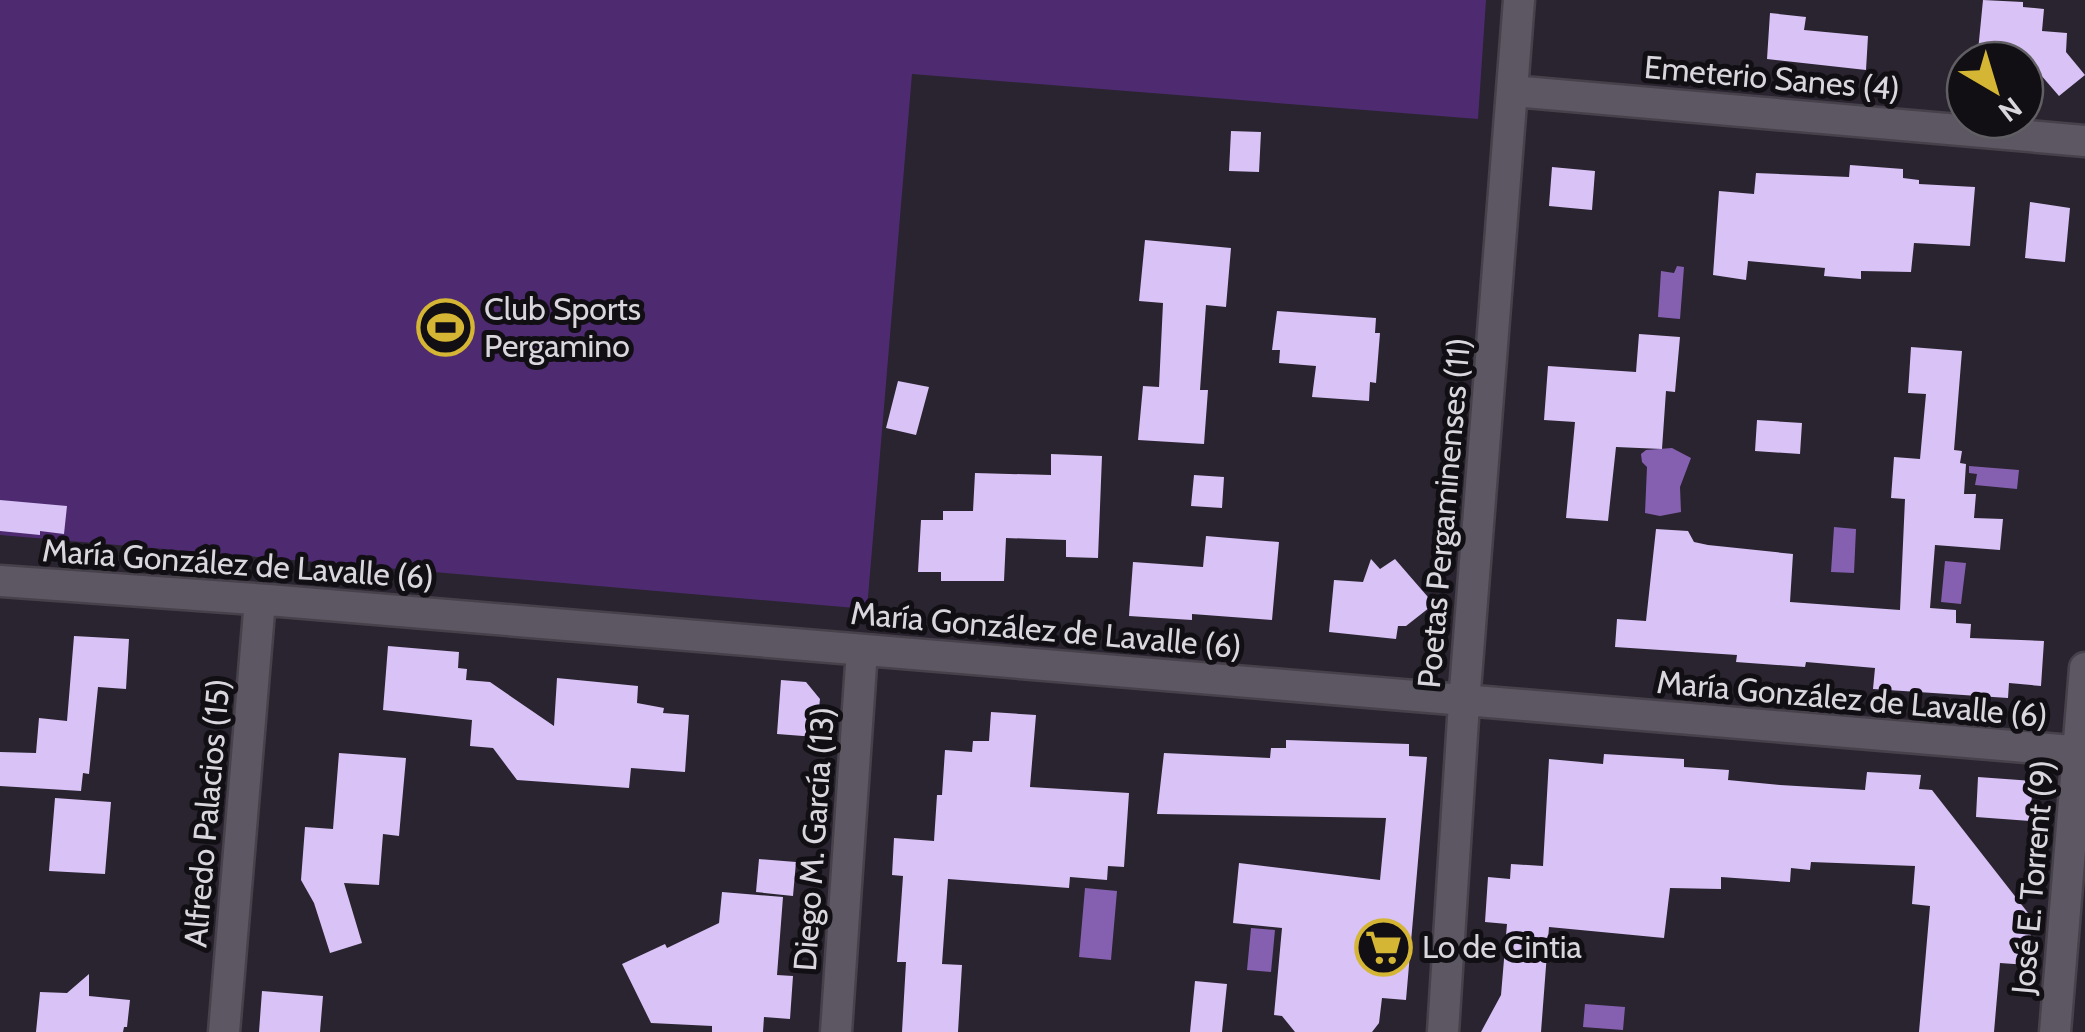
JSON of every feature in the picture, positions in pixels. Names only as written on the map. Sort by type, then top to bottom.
[{"type":"street","name":"Poetas Pergaminenses (11)","points":[[1443,1032],[1464,703],[1519,0]]},
{"type":"street","name":"Emeterio Sanes (4)","points":[[1512,91],[2085,140]]},
{"type":"street","name":"María González de Lavalle (6)","points":[[0,581],[2082,752]]},
{"type":"street","name":"Alfredo Palacios (15)","points":[[224,1032],[260,600]]},
{"type":"street","name":"Diego M. García (13)","points":[[836,1032],[862,650]]},
{"type":"street","name":"José E. Torrent (9)","points":[[2056,1032],[2082,752],[2085,668]]},
{"type":"shaded area","name":"Club Sports Pergamino","points":[[0,0],[1486,0],[1478,119],[912,74],[867,609],[0,535]]},
{"type":"shaded area","points":[[1677,266],[1684,267],[1680,319],[1658,317],[1661,271],[1674,273]]},
{"type":"shaded area","points":[[1672,448],[1691,458],[1680,487],[1681,512],[1660,516],[1645,513],[1647,467],[1641,454]]},
{"type":"shaded area","points":[[1969,466],[2019,470],[2017,489],[1975,485],[1977,474],[1969,473]]},
{"type":"shaded area","points":[[1834,527],[1856,529],[1854,573],[1831,572]]},
{"type":"shaded area","points":[[1945,561],[1966,563],[1961,604],[1941,602]]},
{"type":"shaded area","points":[[1085,888],[1117,891],[1111,960],[1079,957]]},
{"type":"shaded area","points":[[1251,928],[1275,930],[1271,972],[1247,970]]},
{"type":"shaded area","points":[[1585,1004],[1625,1007],[1623,1030],[1583,1027]]},
{"type":"building","points":[[1983,0],[2023,2],[2023,7],[2044,9],[2042,31],[2067,33],[2066,52],[2085,75],[2059,96],[2045,80],[2045,40],[1979,40]]},
{"type":"building","points":[[1770,13],[1806,17],[1804,30],[1868,36],[1866,70],[1767,59]]},
{"type":"building","points":[[1231,131],[1261,132],[1259,172],[1229,171]]},
{"type":"building","points":[[1850,165],[1903,169],[1903,178],[1919,180],[1919,184],[1975,187],[1970,246],[1914,243],[1911,272],[1861,271],[1861,279],[1824,276],[1825,268],[1748,261],[1746,280],[1713,275],[1719,191],[1754,194],[1756,173],[1849,177]]},
{"type":"building","points":[[1552,167],[1595,171],[1592,210],[1549,206]]},
{"type":"building","points":[[2030,202],[2070,208],[2065,262],[2025,258]]},
{"type":"building","points":[[1145,240],[1231,248],[1226,307],[1206,305],[1200,390],[1208,390],[1204,444],[1138,440],[1143,386],[1159,387],[1163,303],[1139,301]]},
{"type":"building","points":[[1277,311],[1376,318],[1375,333],[1380,333],[1376,383],[1370,382],[1369,401],[1312,397],[1316,366],[1279,363],[1280,350],[1272,350]]},
{"type":"building","points":[[1639,334],[1680,337],[1675,392],[1666,391],[1662,449],[1616,447],[1608,521],[1566,518],[1575,422],[1544,420],[1548,366],[1636,372]]},
{"type":"building","points":[[1911,347],[1962,351],[1954,450],[1962,451],[1960,463],[1966,464],[1964,494],[1976,494],[1974,518],[2003,519],[2000,550],[1935,545],[1930,608],[1956,610],[1956,623],[1971,624],[1970,638],[2044,641],[2041,686],[2009,683],[2008,698],[1873,689],[1875,668],[1806,662],[1805,667],[1736,662],[1737,655],[1615,647],[1617,619],[1646,621],[1656,529],[1688,531],[1694,542],[1708,545],[1793,554],[1790,602],[1900,610],[1905,499],[1891,498],[1894,457],[1920,459],[1926,394],[1908,393]]},
{"type":"building","points":[[898,381],[929,387],[916,435],[886,428]]},
{"type":"building","points":[[1757,420],[1802,423],[1800,454],[1755,451]]},
{"type":"building","points":[[1051,454],[1102,456],[1098,558],[1066,557],[1066,540],[1006,538],[1004,581],[941,581],[941,572],[918,572],[921,520],[943,520],[943,511],[973,511],[975,473],[1051,475]]},
{"type":"building","points":[[1194,475],[1224,477],[1222,508],[1191,506]]},
{"type":"building","points":[[0,500],[67,506],[64,534],[0,531]]},
{"type":"building","points":[[1206,536],[1279,542],[1272,620],[1192,614],[1192,620],[1129,616],[1133,562],[1203,567]]},
{"type":"building","points":[[1371,559],[1380,569],[1395,559],[1434,604],[1406,626],[1398,626],[1396,639],[1329,632],[1334,580],[1363,582]]},
{"type":"building","points":[[74,636],[129,639],[126,689],[98,687],[89,774],[83,773],[81,791],[0,786],[0,752],[36,753],[39,718],[67,721]]},
{"type":"building","points":[[388,646],[459,652],[458,668],[467,669],[466,680],[490,682],[554,726],[557,678],[638,686],[637,703],[664,708],[663,713],[689,715],[685,772],[631,768],[629,788],[517,780],[493,748],[470,746],[472,720],[383,710]]},
{"type":"building","points":[[781,680],[806,682],[820,699],[816,737],[777,734]]},
{"type":"building","points":[[991,712],[1036,715],[1030,787],[1129,793],[1124,867],[1108,866],[1107,880],[1070,877],[1069,888],[948,879],[942,964],[962,965],[958,1032],[902,1032],[906,962],[897,962],[903,876],[892,875],[894,838],[934,841],[945,750],[972,752],[973,741],[989,741]]},
{"type":"building","points":[[1286,740],[1409,744],[1409,756],[1427,757],[1406,1000],[1382,998],[1379,1023],[1372,1032],[1295,1032],[1282,1016],[1274,1015],[1282,928],[1233,923],[1239,863],[1380,880],[1386,818],[1157,814],[1164,753],[1270,758],[1271,748],[1286,748]]},
{"type":"building","points":[[339,753],[406,758],[399,836],[383,834],[379,885],[344,883],[362,943],[330,953],[314,903],[301,880],[305,827],[333,829]]},
{"type":"building","points":[[1604,754],[1684,759],[1684,767],[1729,770],[1728,780],[1780,785],[1865,790],[1867,772],[1921,775],[1919,789],[1932,790],[2032,918],[2028,965],[2000,963],[1994,1032],[1919,1032],[1930,906],[1912,904],[1915,866],[1811,862],[1810,870],[1791,868],[1790,882],[1721,877],[1721,889],[1670,888],[1664,938],[1549,927],[1541,1032],[1481,1032],[1501,995],[1507,924],[1485,922],[1488,877],[1510,879],[1511,864],[1543,866],[1549,759],[1603,764]]},
{"type":"building","points":[[1978,777],[2033,781],[2030,821],[1976,817]]},
{"type":"building","points":[[55,798],[111,802],[105,874],[49,871]]},
{"type":"building","points":[[759,859],[796,862],[793,896],[756,892]]},
{"type":"building","points":[[722,892],[783,897],[777,975],[793,976],[790,1019],[764,1017],[763,1032],[712,1032],[712,1026],[651,1023],[622,964],[719,923]]},
{"type":"building","points":[[89,974],[89,996],[130,1000],[123,1032],[36,1032],[40,992],[67,993]]},
{"type":"building","points":[[1195,981],[1227,984],[1222,1032],[1190,1032]]},
{"type":"building","points":[[262,991],[323,996],[320,1032],[259,1032]]},
{"type":"place","name":"Club Sports Pergamino","points":[[445,327]]},
{"type":"place","name":"Lo de Cintia","points":[[1383,947]]}]
